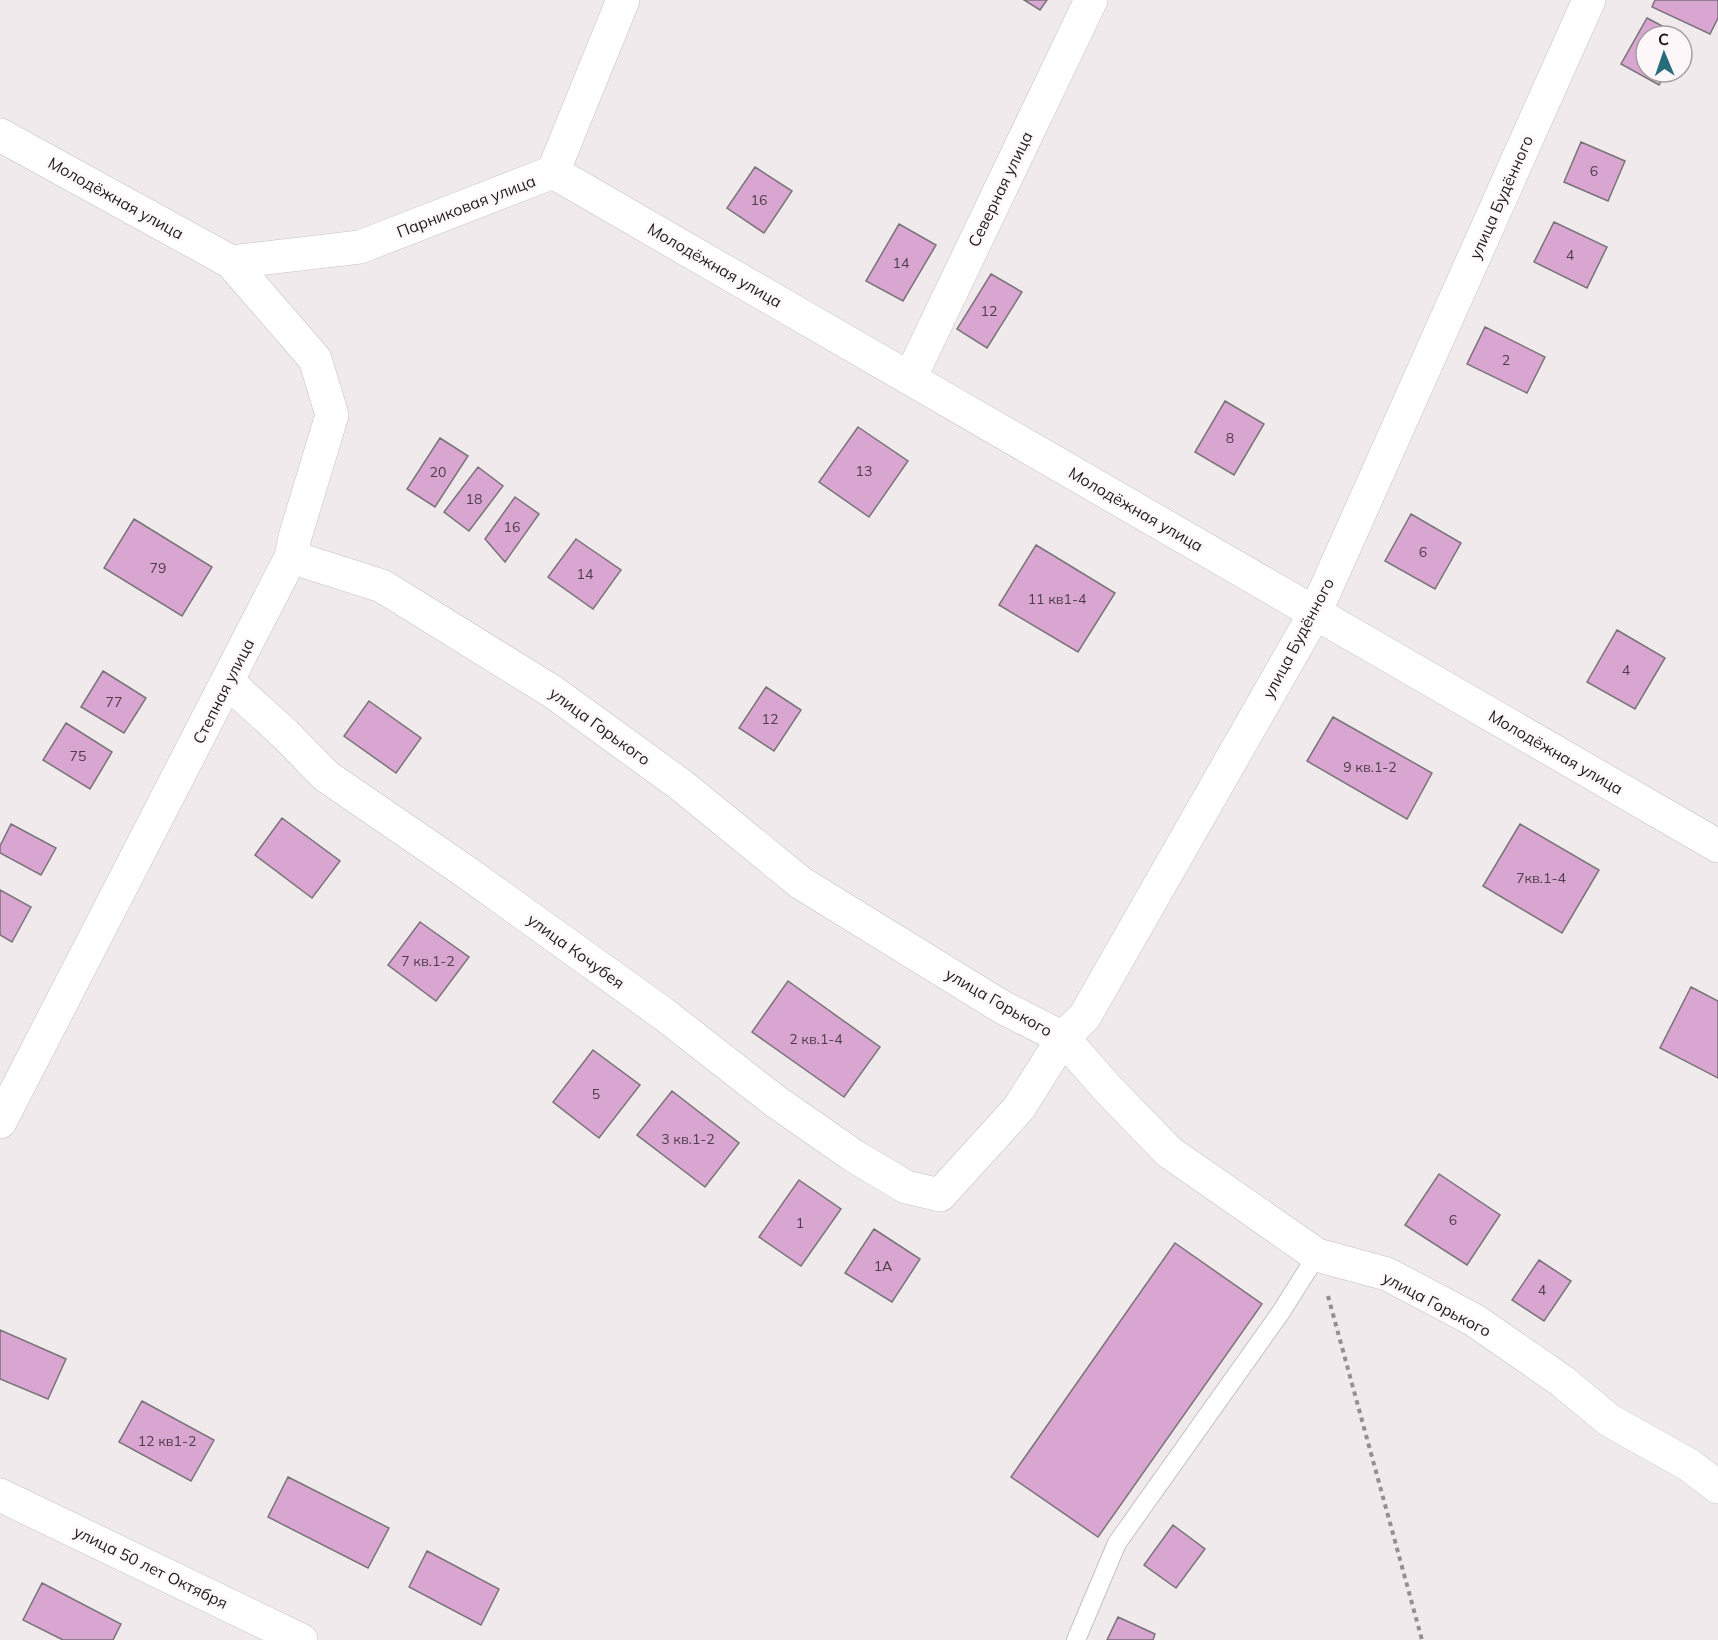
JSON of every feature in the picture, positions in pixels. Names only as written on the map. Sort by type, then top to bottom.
[{"type":"street","name":"Парниковая улица","points":[[231,262],[360,247],[553,172],[623,0]]},
{"type":"street","name":"Северная улица","points":[[910,378],[1091,0]]},
{"type":"street","name":"улица Будённого","points":[[940,1195],[1019,1108],[1063,1038],[1085,1016],[1316,613],[1589,0]]},
{"type":"street","name":"Молодёжная улица","points":[[0,135],[231,262]]},
{"type":"street","name":"Молодёжная улица","points":[[553,172],[1718,846]]},
{"type":"street","name":"Степная улица","points":[[0,1122],[291,557],[332,415],[315,359],[231,262]]},
{"type":"street","name":"улица Горького","points":[[291,557],[382,586],[553,692],[681,785],[801,883],[1002,1007],[1063,1038],[1169,1152],[1317,1256],[1387,1274],[1474,1320],[1562,1381],[1609,1420],[1689,1465],[1718,1487]]},
{"type":"street","name":"улица Кочубея","points":[[228,682],[285,734],[326,776],[466,872],[655,1008],[775,1101],[854,1156],[906,1187],[940,1195]]},
{"type":"street","name":"улица 50 лет Октября","points":[[0,1495],[301,1640]]},
{"type":"lane","points":[[1076,1640],[1117,1543],[1281,1312],[1317,1256]]},
{"type":"path","points":[[1317,1256],[1422,1640]]},
{"type":"building","points":[[1024,0],[1047,0],[1040,10]]},
{"type":"building","points":[[1655,0],[1718,0],[1718,18],[1710,34],[1694,27],[1694,24],[1689,24],[1652,7]]},
{"type":"building","points":[[1647,18],[1658,24],[1644,24]]},
{"type":"building","points":[[1634,41],[1634,71],[1621,64]]},
{"type":"building","points":[[1581,142],[1625,161],[1608,201],[1564,182]]},
{"type":"building","points":[[755,167],[792,191],[764,233],[727,208]]},
{"type":"building","points":[[1554,222],[1607,247],[1587,288],[1534,262]]},
{"type":"building","points":[[899,224],[936,245],[903,301],[866,281]]},
{"type":"building","points":[[991,274],[1022,292],[987,348],[957,329]]},
{"type":"building","points":[[1485,327],[1545,357],[1527,393],[1467,364]]},
{"type":"building","points":[[1225,401],[1264,424],[1234,475],[1195,452]]},
{"type":"building","points":[[858,427],[908,461],[869,517],[819,482]]},
{"type":"building","points":[[440,438],[468,456],[435,507],[407,489]]},
{"type":"building","points":[[478,467],[503,486],[469,531],[444,512]]},
{"type":"building","points":[[515,497],[539,514],[505,562],[485,539]]},
{"type":"building","points":[[1411,514],[1461,543],[1435,589],[1385,561]]},
{"type":"building","points":[[134,519],[212,567],[182,616],[104,568]]},
{"type":"building","points":[[576,539],[621,570],[593,609],[548,577]]},
{"type":"building","points":[[1036,545],[1115,593],[1078,652],[999,605]]},
{"type":"building","points":[[1617,630],[1665,658],[1635,709],[1587,682]]},
{"type":"building","points":[[103,671],[146,698],[124,733],[81,707]]},
{"type":"building","points":[[766,687],[801,710],[774,751],[739,728]]},
{"type":"building","points":[[369,701],[421,738],[396,773],[344,736]]},
{"type":"building","points":[[1333,717],[1432,773],[1407,819],[1307,761]]},
{"type":"building","points":[[66,723],[112,752],[90,789],[43,760]]},
{"type":"building","points":[[282,818],[340,861],[312,898],[255,855]]},
{"type":"building","points":[[11,824],[56,848],[41,875],[0,853],[0,846]]},
{"type":"building","points":[[1520,824],[1599,870],[1562,933],[1483,886]]},
{"type":"building","points":[[0,890],[31,907],[12,942],[0,935]]},
{"type":"building","points":[[420,922],[469,957],[436,1001],[388,965]]},
{"type":"building","points":[[788,981],[880,1047],[844,1097],[752,1032]]},
{"type":"building","points":[[1691,987],[1718,1001],[1718,1078],[1660,1048]]},
{"type":"building","points":[[593,1050],[640,1085],[599,1138],[553,1102]]},
{"type":"building","points":[[672,1091],[739,1143],[705,1187],[637,1135]]},
{"type":"building","points":[[1439,1174],[1500,1215],[1467,1265],[1405,1225]]},
{"type":"building","points":[[799,1180],[841,1209],[801,1266],[759,1237]]},
{"type":"building","points":[[874,1229],[920,1259],[892,1302],[845,1273]]},
{"type":"building","points":[[1175,1243],[1262,1304],[1098,1537],[1011,1477]]},
{"type":"building","points":[[1539,1260],[1571,1281],[1544,1321],[1512,1300]]},
{"type":"building","points":[[0,1330],[66,1359],[48,1399],[0,1379]]},
{"type":"building","points":[[142,1401],[214,1440],[191,1481],[119,1442]]},
{"type":"building","points":[[288,1477],[389,1528],[368,1568],[268,1517]]},
{"type":"building","points":[[1173,1525],[1205,1549],[1176,1588],[1144,1565]]},
{"type":"building","points":[[427,1551],[499,1589],[481,1625],[409,1587]]},
{"type":"building","points":[[42,1583],[121,1624],[113,1640],[63,1640],[23,1620]]},
{"type":"building","points":[[1118,1617],[1155,1634],[1153,1640],[1107,1640]]}]
